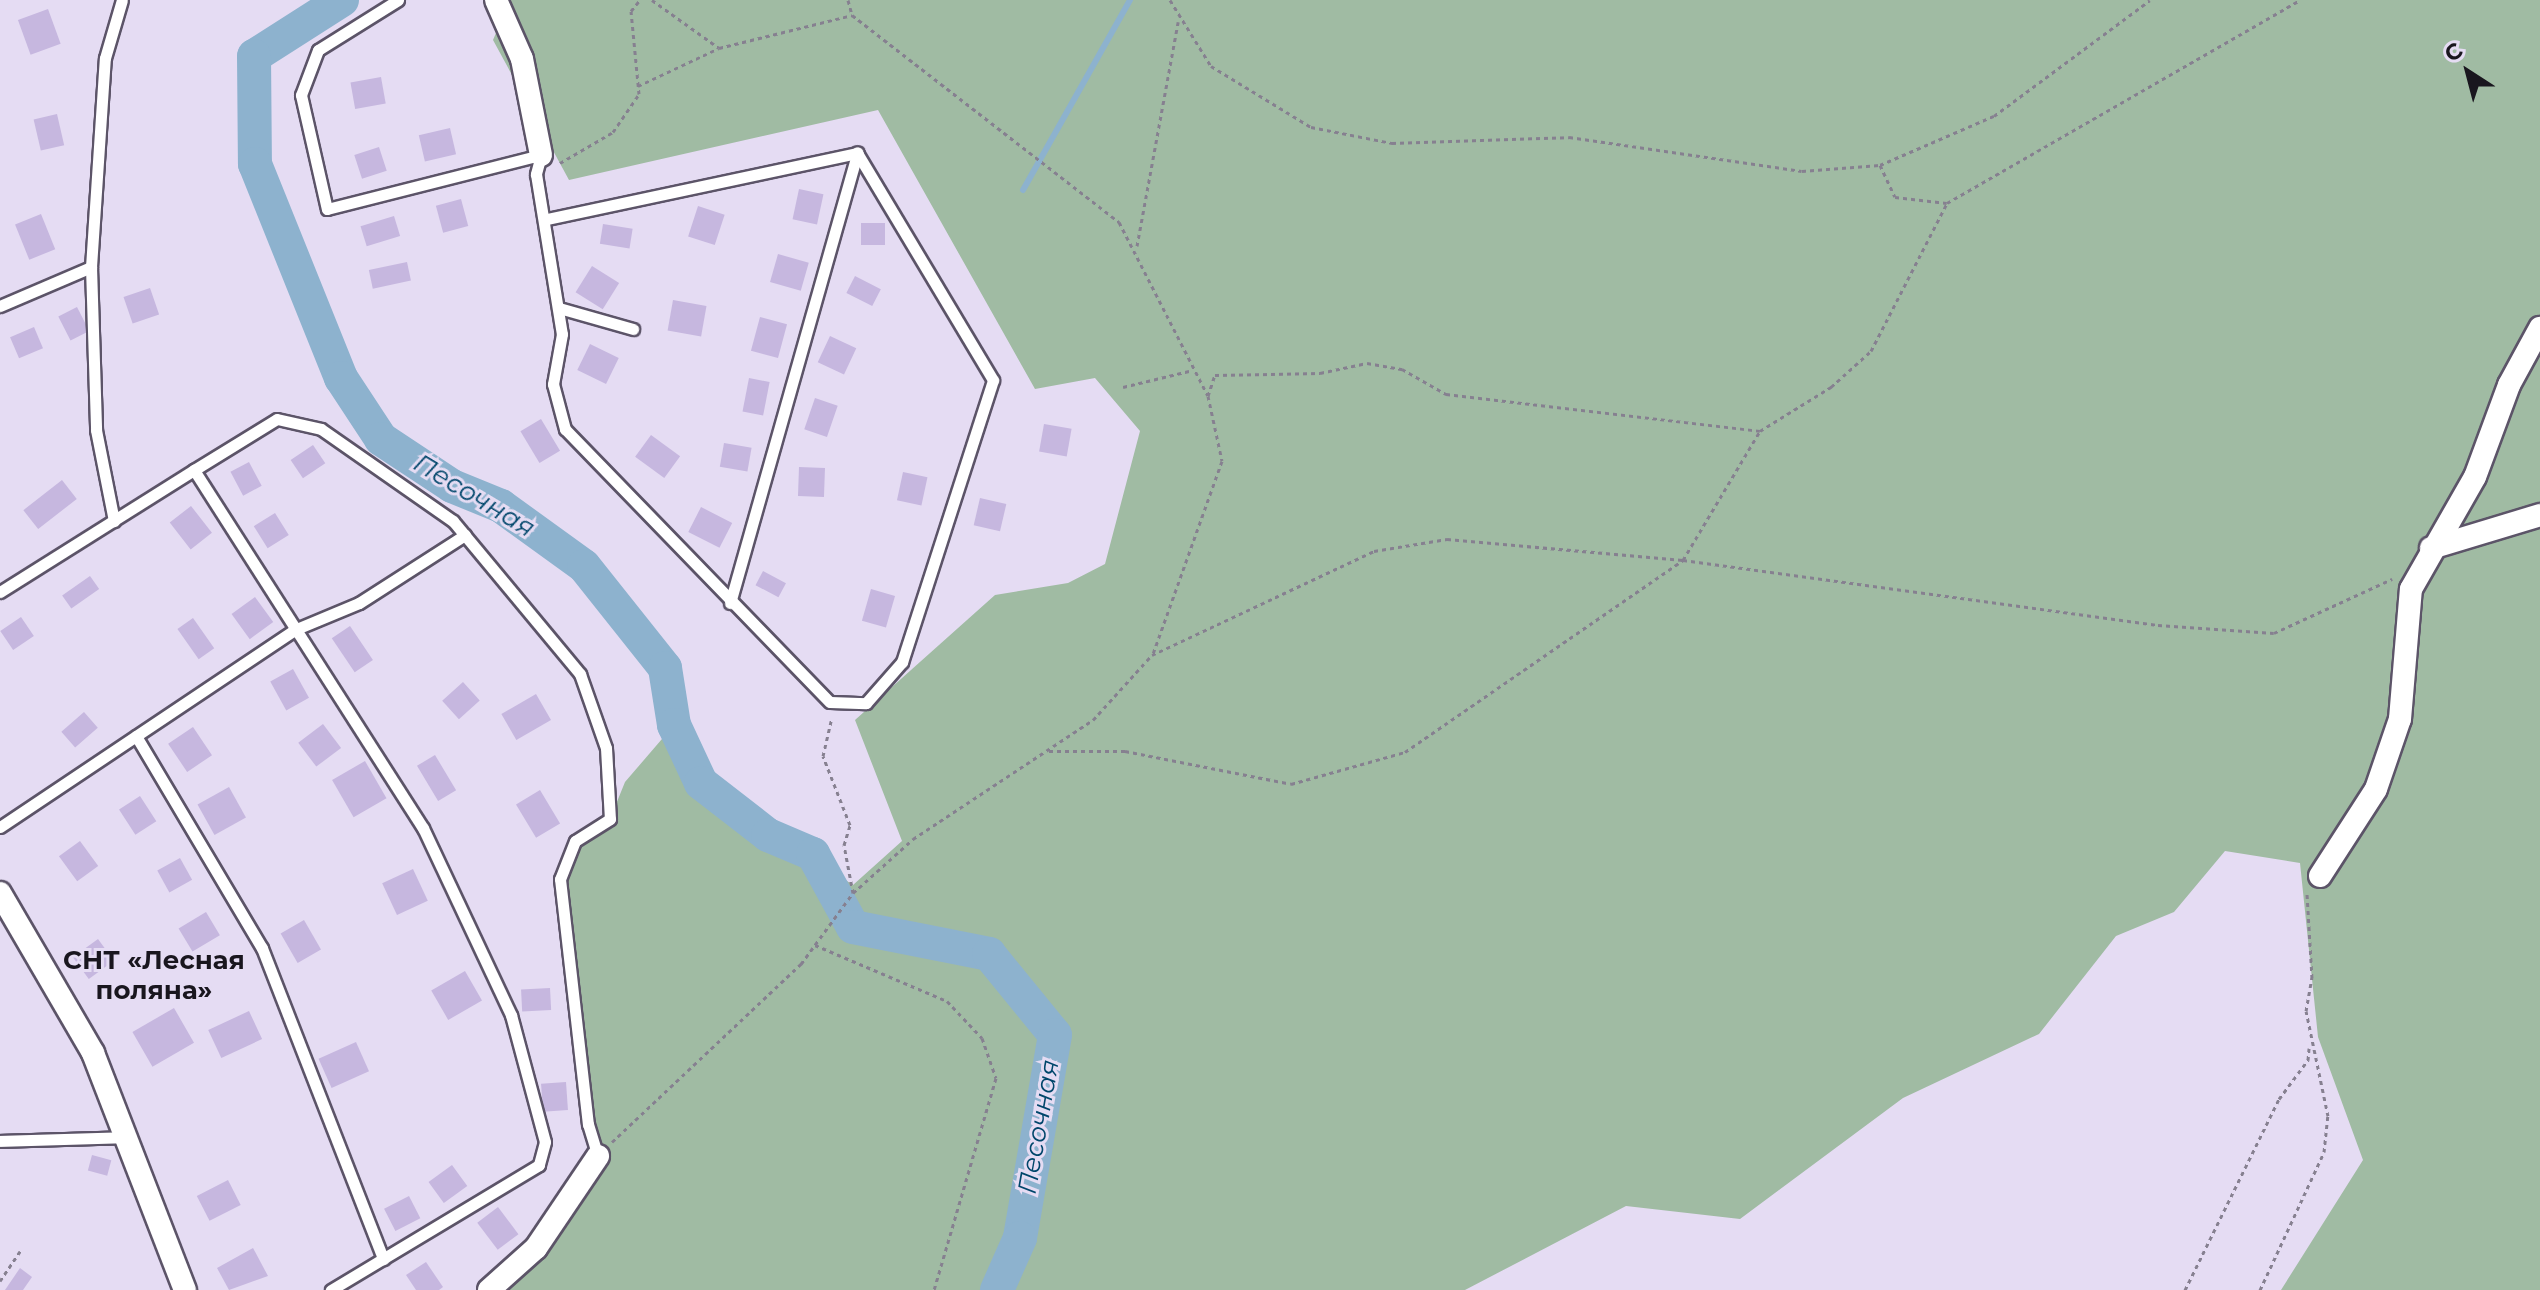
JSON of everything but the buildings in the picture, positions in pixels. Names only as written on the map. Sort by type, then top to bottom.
[{"type":"street","points":[[496,0],[519,49],[541,161]]},
{"type":"street","points":[[2320,876],[2376,789],[2400,719],[2411,589],[2431,548],[2475,477],[2509,385],[2540,328]]},
{"type":"street","points":[[2431,548],[2540,515]]},
{"type":"street","points":[[0,893],[58,983],[125,1137],[185,1290]]},
{"type":"street","points":[[489,1290],[536,1248],[598,1156]]},
{"type":"lane","points":[[114,521],[96,430],[91,267],[105,58],[122,0]]},
{"type":"lane","points":[[398,0],[318,50],[301,95],[327,209],[541,161]]},
{"type":"lane","points":[[541,161],[536,174],[559,308],[553,384],[565,429],[730,603],[830,702],[866,703],[902,662],[993,380],[857,153]]},
{"type":"lane","points":[[546,219],[857,153]]},
{"type":"lane","points":[[730,603],[857,153]]},
{"type":"lane","points":[[0,306],[91,267]]},
{"type":"lane","points":[[559,308],[633,329]]},
{"type":"lane","points":[[0,592],[277,419],[306,426],[465,535],[580,674],[606,748],[610,819],[575,841],[560,879],[588,1124],[598,1156]]},
{"type":"lane","points":[[194,470],[423,828],[511,1015],[545,1142],[539,1165],[331,1290]]},
{"type":"lane","points":[[0,827],[294,630],[359,603],[465,535]]},
{"type":"lane","points":[[136,736],[262,948],[383,1259]]},
{"type":"lane","points":[[0,1141],[125,1137]]},
{"type":"path","points":[[541,161],[613,132],[638,86],[631,11],[640,0]]},
{"type":"path","points":[[652,0],[719,48]]},
{"type":"path","points":[[598,1156],[815,945],[851,895],[913,839],[1093,720],[1152,655],[1222,461],[1208,396],[1189,371],[1137,246],[1091,195],[852,15],[848,0]]},
{"type":"path","points":[[1170,0],[1178,22],[1211,66],[1311,127],[1392,143],[1569,137],[1802,171],[1880,165],[1994,116],[2150,0]]},
{"type":"path","points":[[1045,751],[1125,751],[1291,784],[1405,752],[1683,560],[1760,431],[1831,387],[1871,351],[1947,203],[2300,0]]},
{"type":"path","points":[[638,86],[719,48],[852,15]]},
{"type":"path","points":[[1137,246],[1178,22]]},
{"type":"path","points":[[1880,165],[1895,197],[1947,203]]},
{"type":"path","points":[[1208,396],[1215,375],[1320,373],[1367,363],[1402,369],[1446,394],[1760,431]]},
{"type":"path","points":[[1123,387],[1189,371]]},
{"type":"path","points":[[1152,655],[1374,551],[1447,539],[1683,560],[2158,625],[2274,633],[2396,576]]},
{"type":"path","points":[[830,702],[823,756],[850,825],[844,845],[851,895]]},
{"type":"path","points":[[2185,1290],[2279,1099],[2308,1060],[2312,978],[2303,900],[2320,876]]},
{"type":"path","points":[[815,945],[947,1001],[982,1038],[996,1078],[934,1290]]},
{"type":"path","points":[[2260,1290],[2324,1152],[2328,1116],[2309,1044]]},
{"type":"path","points":[[0,1281],[20,1251]]},
{"type":"green space","points":[[510,0],[2540,0],[2540,1290],[2281,1290],[2363,1160],[2318,1037],[2300,863],[2225,851],[2174,912],[2116,936],[2039,1034],[1903,1098],[1740,1219],[1626,1206],[1465,1290],[489,1290],[598,1156],[588,1124],[560,879],[575,841],[610,819],[625,782],[674,725],[701,783],[853,885],[902,841],[855,720],[995,595],[1068,583],[1105,564],[1140,431],[1095,378],[1035,389],[878,110],[569,180],[493,40]]},
{"type":"waterway","name":"Песочная","points":[[342,0],[254,56],[255,164],[341,378],[381,439],[452,486],[501,506],[584,566],[665,668],[674,725],[701,783],[768,835],[813,854],[853,927],[989,954],[1055,1035],[1020,1238],[997,1290]]},
{"type":"waterway","points":[[1023,190],[1130,0]]},
{"type":"district","name":"СНТ «Лесная поляна»","points":[[154,976]]}]
